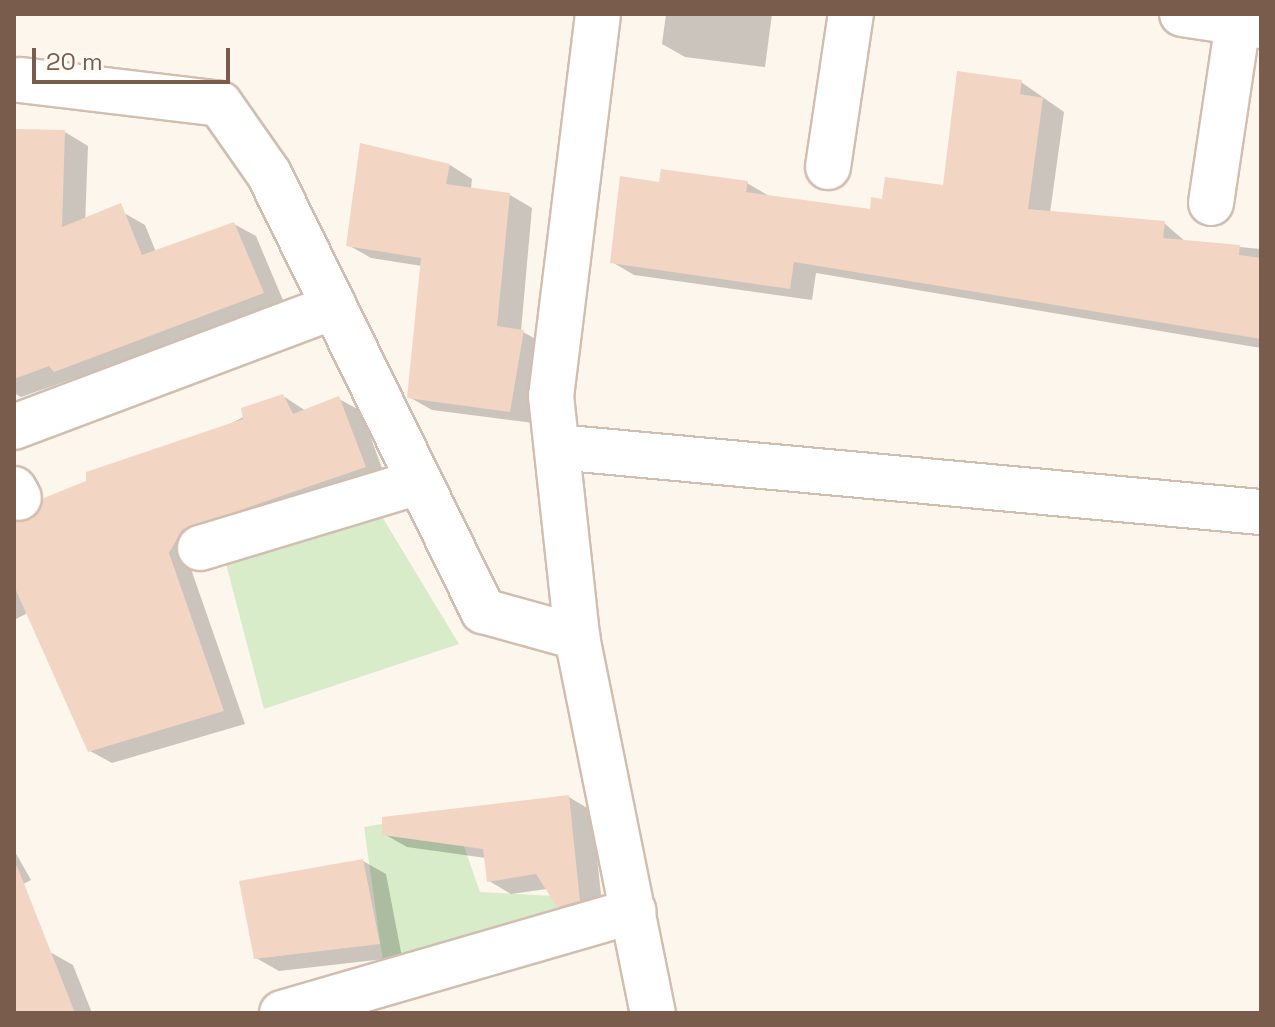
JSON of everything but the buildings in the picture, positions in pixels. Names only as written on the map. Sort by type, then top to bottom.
[{"type":"street","points":[[598,14],[551,396],[577,637],[653,1013]]},
{"type":"street","points":[[828,167],[851,14]]},
{"type":"street","points":[[1182,14],[1250,24],[1211,203]]},
{"type":"street","points":[[20,80],[220,104],[269,174],[483,611],[577,637]]},
{"type":"street","points":[[14,427],[334,307]]},
{"type":"street","points":[[557,447],[1261,512]]},
{"type":"street","points":[[200,548],[419,482]]},
{"type":"street","points":[[282,1013],[634,911]]},
{"type":"green space","points":[[378,510],[459,644],[264,709],[224,556]]},
{"type":"green space","points":[[452,812],[480,892],[555,896],[563,922],[383,962],[364,827]]}]
